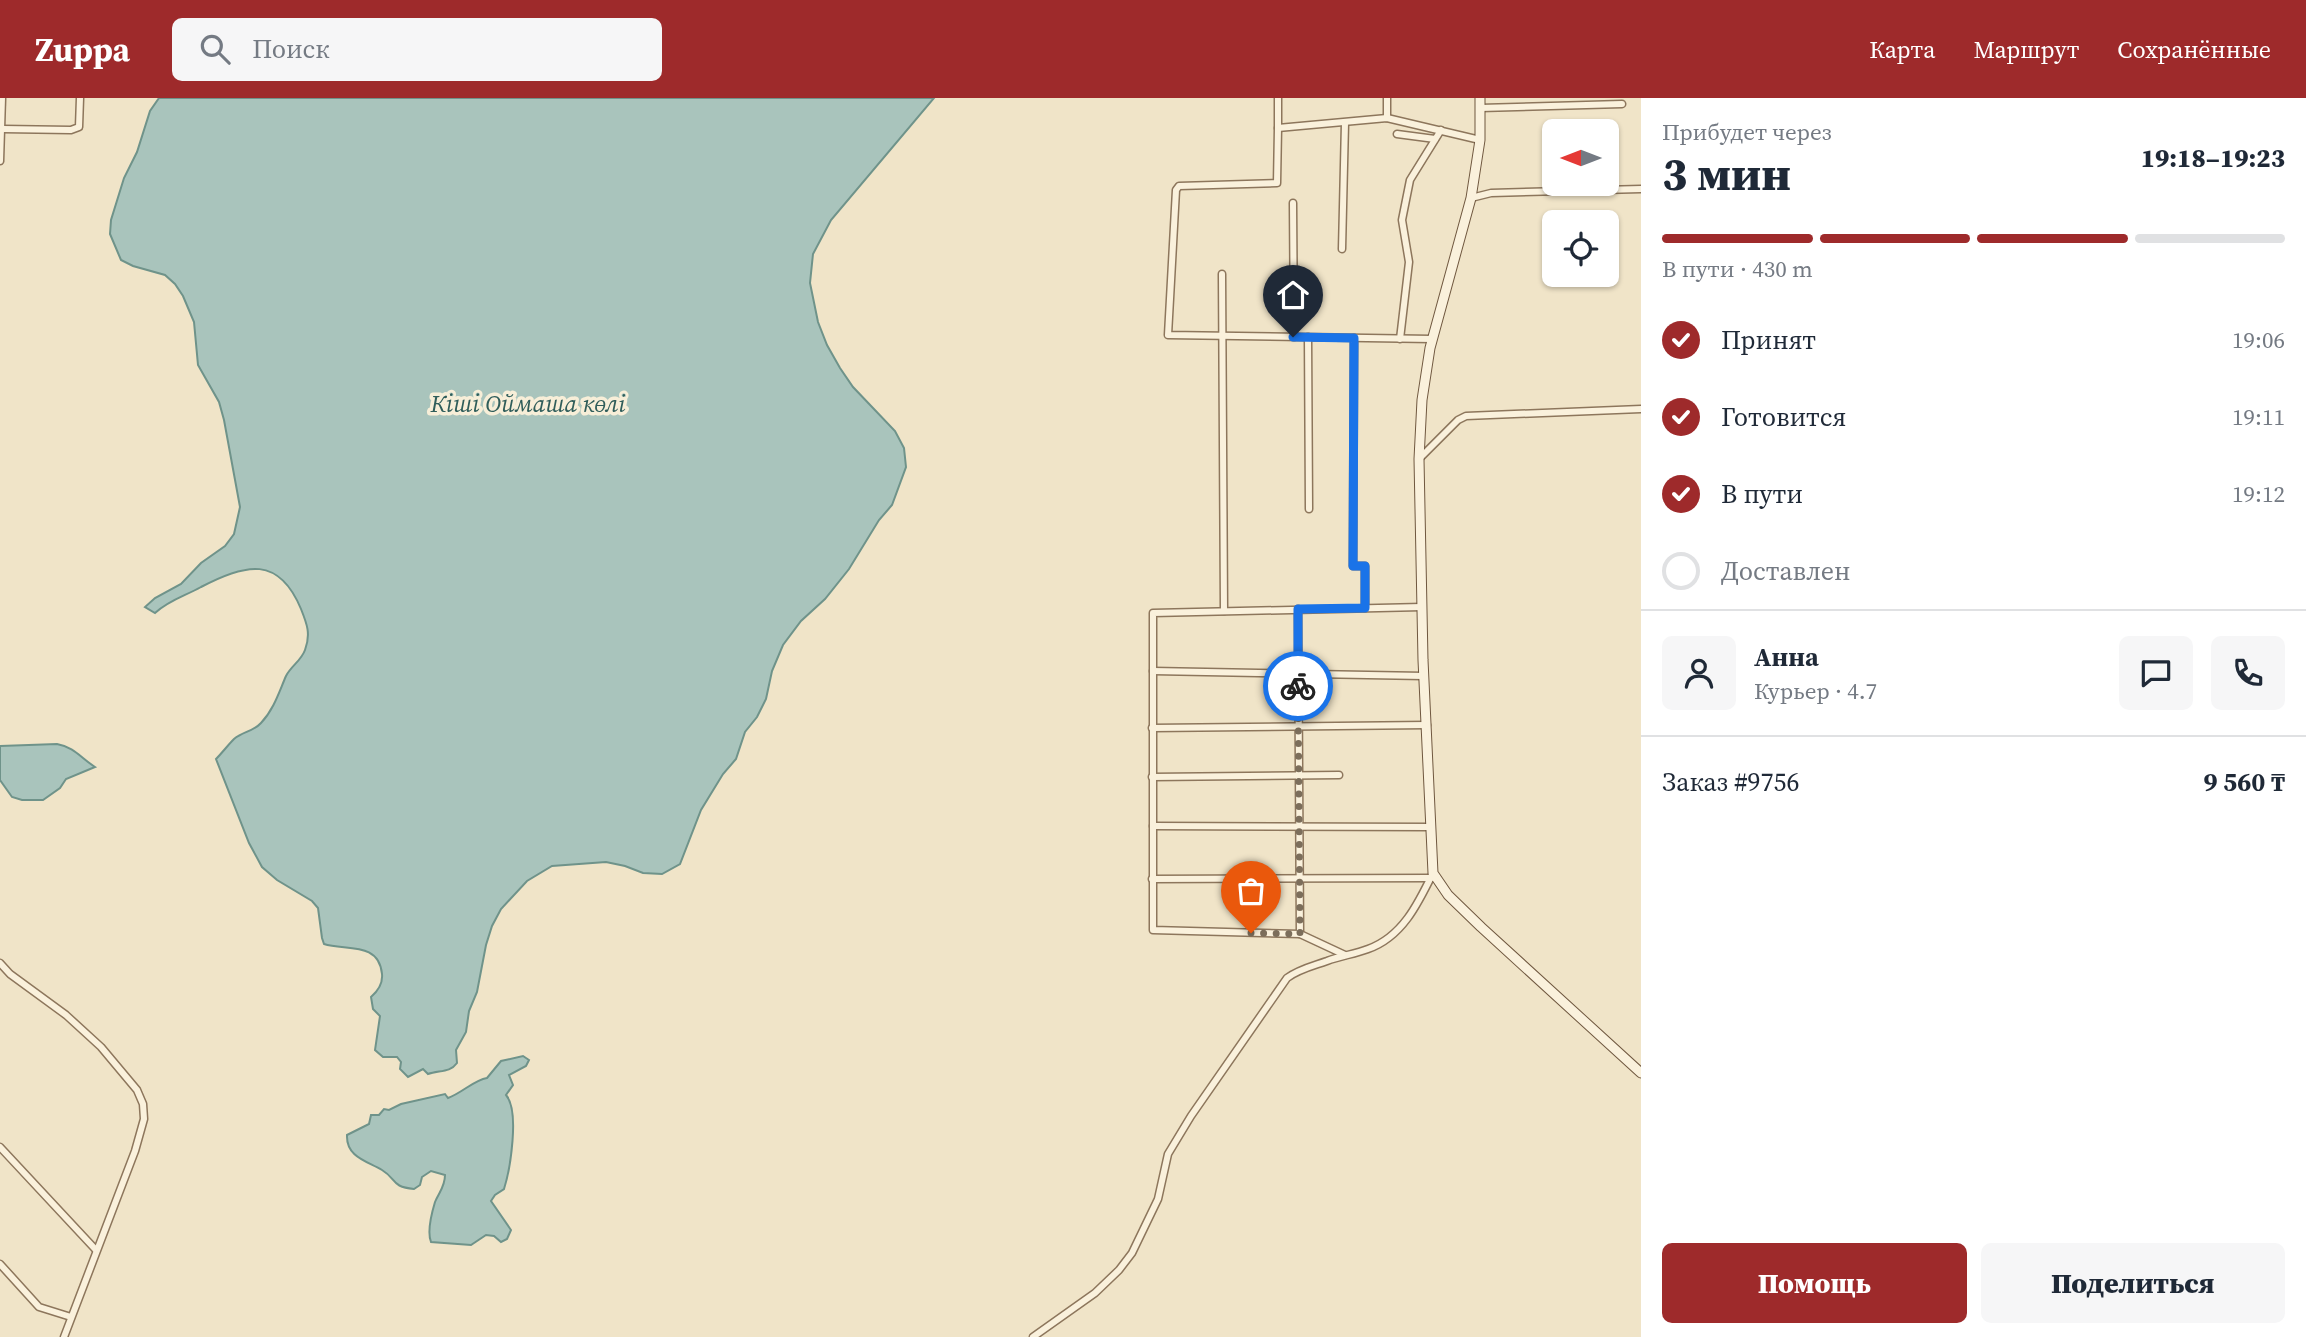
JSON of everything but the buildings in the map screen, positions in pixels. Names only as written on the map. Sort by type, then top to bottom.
[{"type":"street","points":[[0,161],[2,98]]},
{"type":"street","points":[[3,129],[71,130],[79,127],[80,98]]},
{"type":"street","points":[[1278,98],[1277,183],[1179,186],[1176,190],[1168,335],[1432,339]]},
{"type":"street","points":[[1387,98],[1387,118]]},
{"type":"street","points":[[1493,108],[1496,98]]},
{"type":"street","points":[[1033,1337],[1095,1293],[1132,1253],[1158,1199],[1168,1154],[1191,1115],[1283,984],[1297,971],[1367,950],[1394,935],[1415,908],[1432,876],[1422,607],[1419,458],[1422,400],[1432,339],[1471,198],[1480,140],[1480,103],[1493,108],[1622,104]]},
{"type":"street","points":[[1278,128],[1387,118],[1480,140]]},
{"type":"street","points":[[1342,249],[1345,123]]},
{"type":"street","points":[[1400,339],[1409,262],[1402,220],[1410,180],[1441,130]]},
{"type":"street","points":[[1397,134],[1435,139]]},
{"type":"street","points":[[1471,198],[1490,193],[1641,189]]},
{"type":"street","points":[[1293,203],[1293,337]]},
{"type":"street","points":[[1222,275],[1224,611]]},
{"type":"street","points":[[1308,337],[1309,509]]},
{"type":"street","points":[[1354,338],[1353,566],[1365,566],[1365,608]]},
{"type":"street","points":[[1419,458],[1458,420],[1466,416],[1641,410]]},
{"type":"street","points":[[1345,955],[1300,934],[1153,930],[1153,612],[1422,607]]},
{"type":"street","points":[[1298,609],[1300,934]]},
{"type":"street","points":[[1153,671],[1424,676]]},
{"type":"street","points":[[1152,728],[1427,725]]},
{"type":"street","points":[[1152,777],[1339,775]]},
{"type":"street","points":[[1153,826],[1431,827]]},
{"type":"street","points":[[1152,879],[1432,876]]},
{"type":"street","points":[[1432,876],[1481,927],[1641,1073]]},
{"type":"street","points":[[0,963],[10,974],[66,1015],[100,1047],[137,1090],[143,1104],[144,1119],[135,1151],[64,1337]]},
{"type":"street","points":[[0,1147],[96,1250]]},
{"type":"street","points":[[0,1264],[39,1307],[71,1317]]},
{"type":"water","name":"Кіші Оймаша көлi","points":[[159,98],[934,98],[831,220],[813,254],[810,283],[818,322],[840,368],[853,387],[895,431],[904,448],[906,467],[892,505],[879,520],[849,569],[825,599],[801,621],[783,645],[772,671],[766,699],[745,732],[736,759],[723,774],[701,810],[680,864],[662,874],[643,873],[606,862],[552,866],[527,881],[501,909],[486,945],[466,1032],[456,1050],[457,1063],[448,1070],[428,1074],[423,1069],[408,1077],[400,1069],[401,1062],[397,1057],[383,1057],[375,1050],[380,1016],[373,1009],[371,997],[382,981],[380,964],[375,956],[360,949],[324,944],[318,908],[312,901],[277,880],[262,867],[249,843],[216,759],[234,739],[255,728],[266,718],[288,672],[303,654],[308,639],[307,629],[292,592],[272,572],[247,569],[217,579],[171,601],[155,613],[145,607],[155,598],[181,584],[201,563],[225,546],[234,534],[240,507],[224,420],[219,402],[198,365],[194,322],[183,296],[165,275],[121,260],[110,234],[111,220],[124,178],[137,152],[150,111]]},
{"type":"water","points":[[57,744],[73,750],[95,767],[66,779],[60,788],[43,800],[12,797],[0,780],[0,746]]},
{"type":"water","points":[[523,1056],[529,1060],[526,1066],[509,1075],[513,1085],[506,1095],[510,1103],[513,1127],[506,1180],[504,1189],[491,1201],[511,1230],[507,1239],[501,1242],[494,1236],[486,1235],[471,1245],[431,1242],[431,1216],[445,1175],[431,1171],[422,1177],[420,1185],[414,1189],[401,1186],[387,1173],[354,1153],[347,1135],[369,1124],[371,1115],[379,1115],[384,1109],[389,1110],[401,1104],[445,1094],[448,1098],[487,1078],[501,1061]]},
{"type":"way so far","points":[[1251,933],[1300,934],[1298,686]]},
{"type":"route","points":[[1293,337],[1354,338],[1353,566],[1365,566],[1365,608],[1298,609],[1298,686]]}]
